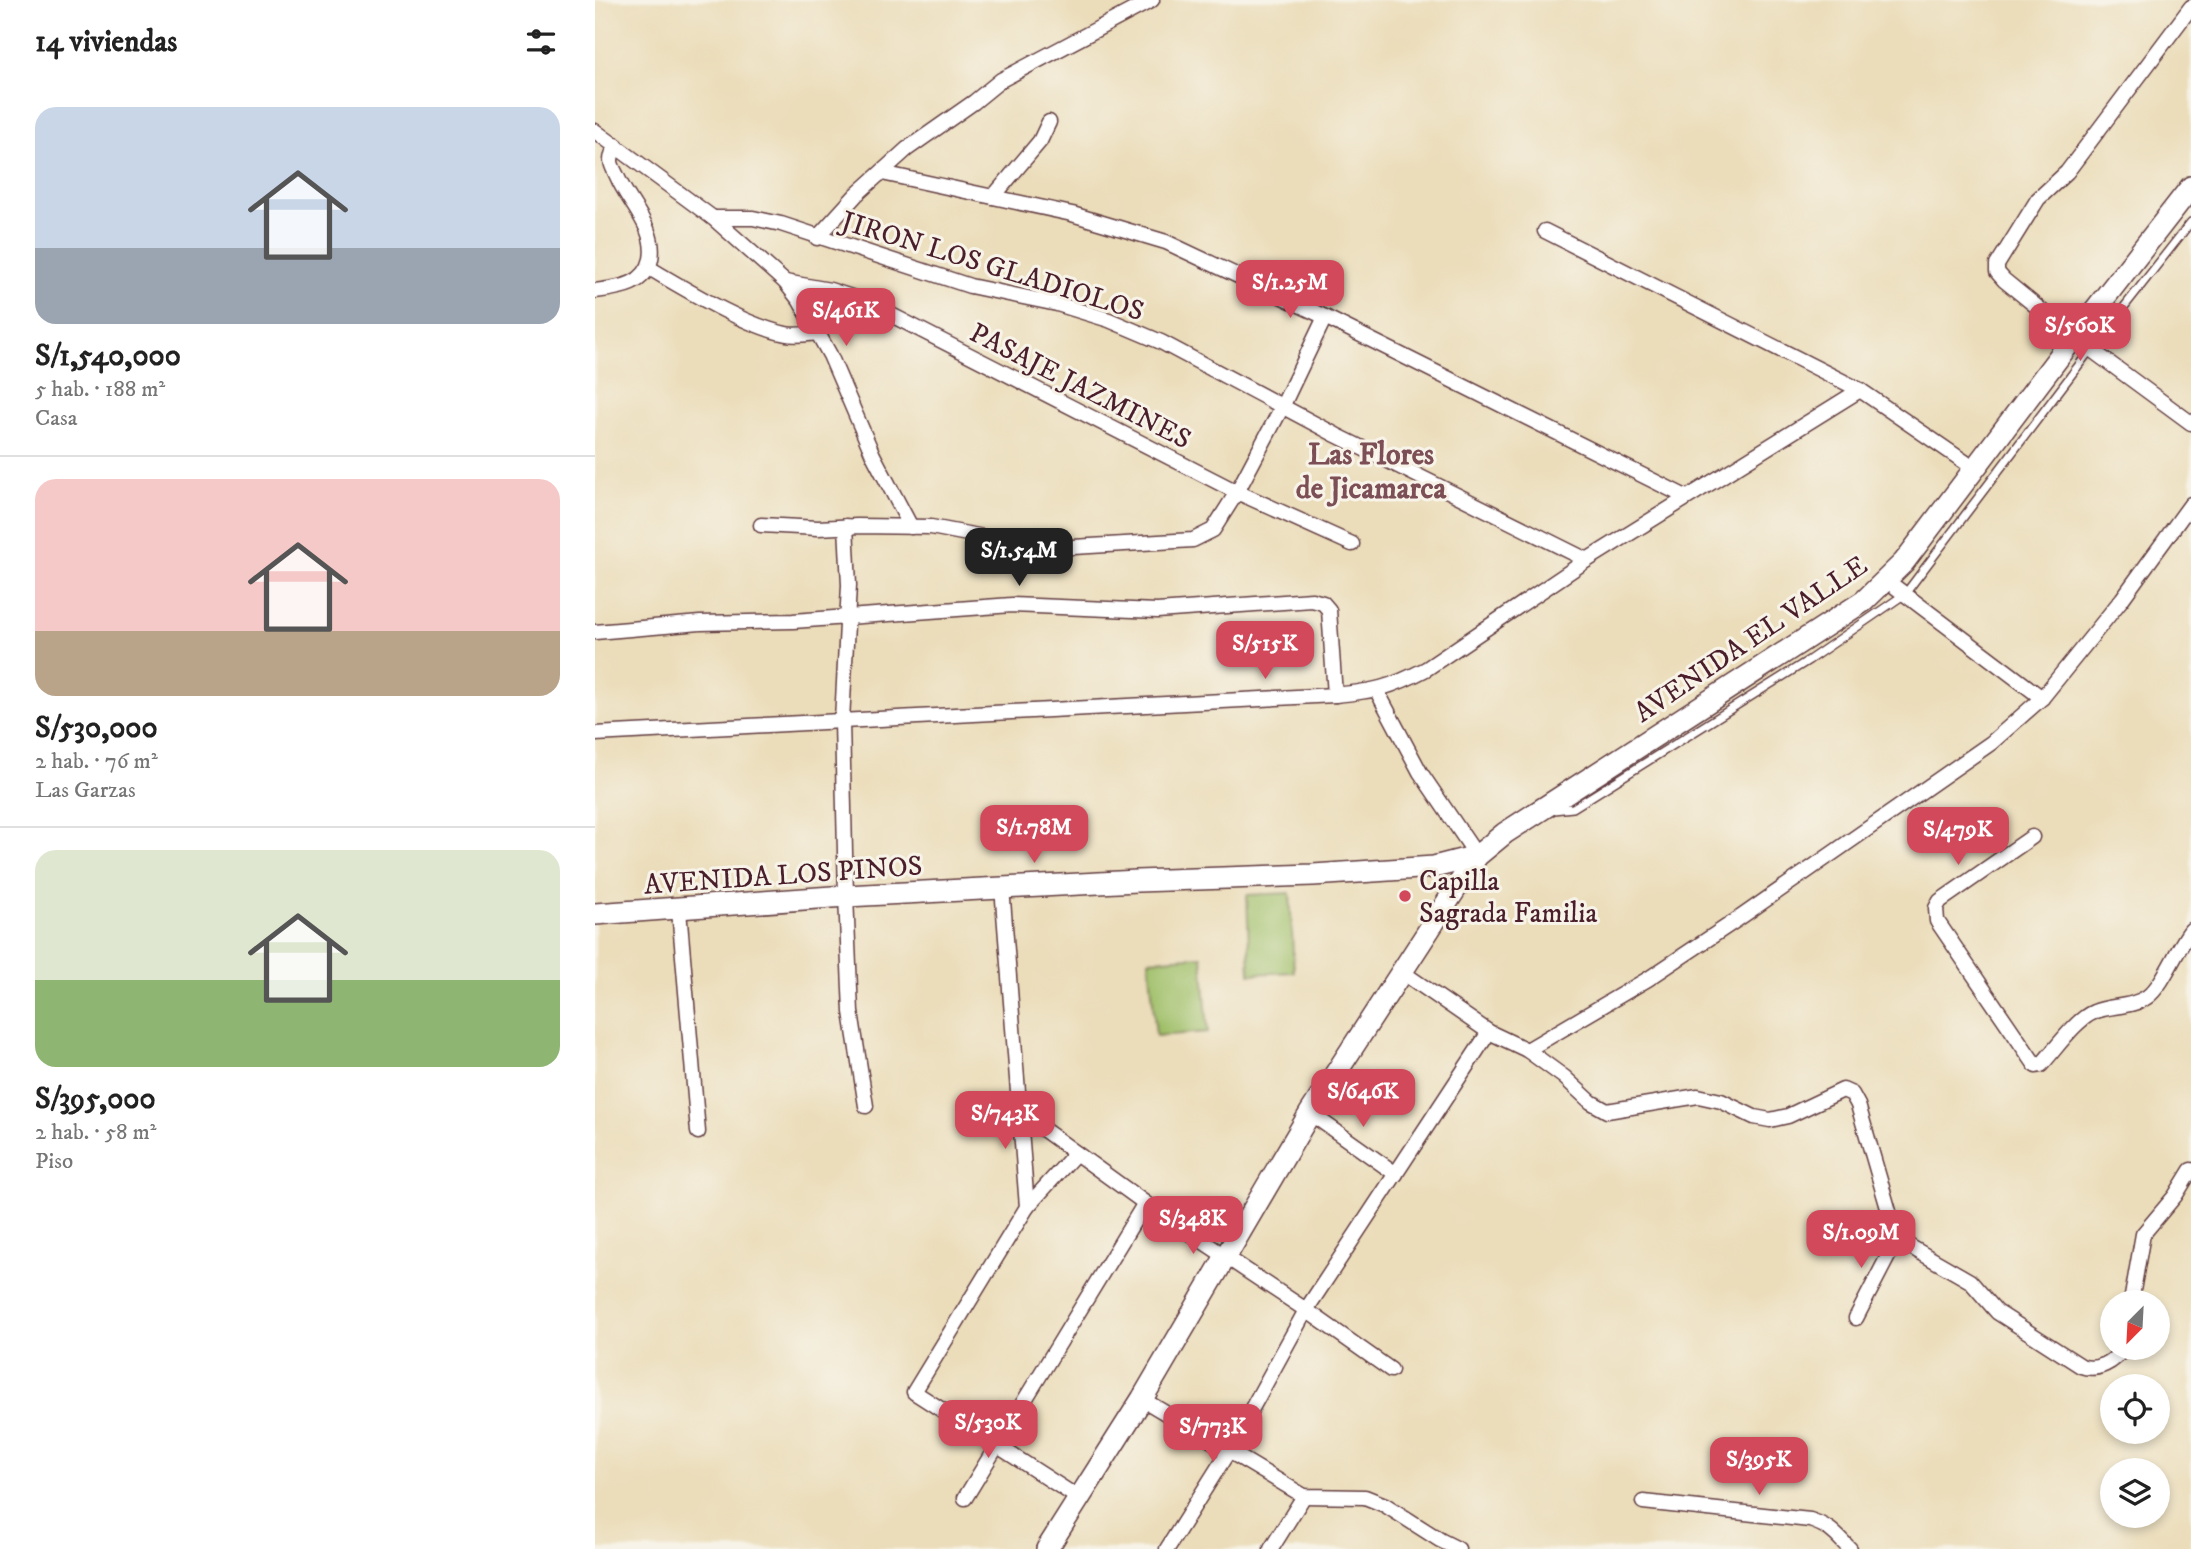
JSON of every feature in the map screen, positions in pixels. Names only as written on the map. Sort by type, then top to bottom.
[{"type":"street","points":[[817,237],[842,209],[907,149],[1001,80],[1152,0]]},
{"type":"street","points":[[2191,6],[2067,172],[2038,199],[1997,265],[1997,272],[2004,281],[2082,343],[2191,423]]},
{"type":"street","points":[[993,197],[1040,141],[1049,122]]},
{"type":"street","points":[[595,131],[713,218],[785,282],[800,301],[830,355],[873,455],[911,527]]},
{"type":"street","points":[[595,291],[625,286],[639,280],[649,268],[652,252],[648,229],[621,185],[611,161],[615,145]]},
{"type":"street","points":[[882,173],[1072,214],[1166,242],[1325,317],[1686,497]]},
{"type":"street","name":"AVENIDA EL VALLE","points":[[1478,856],[1505,833],[1864,601],[1904,562],[1975,469],[2082,343],[2191,187]]},
{"type":"street","name":"JIRON LOS GLADIOLOS","points":[[713,218],[753,218],[781,224],[969,286],[1057,304],[1109,320],[1161,342],[1282,407],[1587,561]]},
{"type":"street","points":[[1545,231],[1860,390],[1975,469]]},
{"type":"street","points":[[649,268],[728,312],[775,331],[788,335],[818,333]]},
{"type":"street","name":"PASAJE JAZMINES","points":[[785,282],[830,290],[864,301],[1237,492],[1352,544]]},
{"type":"street","points":[[761,525],[818,528],[931,527],[1056,548],[1193,540],[1213,530],[1237,492],[1325,317]]},
{"type":"street","points":[[595,734],[1377,691],[1426,669],[1686,497],[1821,417],[1860,390]]},
{"type":"street","points":[[1527,1050],[1648,979],[1991,743],[2042,698],[2122,599],[2191,504]]},
{"type":"street","points":[[846,526],[848,618],[842,721],[846,896],[851,1012],[866,1106]]},
{"type":"street","points":[[1886,580],[2042,698]]},
{"type":"street","points":[[595,632],[700,623],[848,618],[1012,605],[1157,611],[1312,600],[1323,603],[1329,610],[1335,695]]},
{"type":"street","points":[[1047,1549],[1142,1399],[1310,1113],[1478,856],[1420,772],[1377,691]]},
{"type":"street","points":[[2032,837],[1940,901],[1935,914],[1944,932],[2036,1066],[2041,1065],[2084,1017],[2147,997],[2164,977],[2179,945],[2191,930]]},
{"type":"street","name":"AVENIDA LOS PINOS","points":[[595,915],[1002,887],[1380,870],[1434,866],[1478,856]]},
{"type":"street","points":[[1002,887],[1027,1207]]},
{"type":"street","points":[[679,910],[698,1132]]},
{"type":"street","points":[[1402,972],[1489,1032],[1527,1050],[1564,1077],[1591,1102],[1607,1111],[1698,1096],[1721,1101],[1754,1117],[1770,1120],[1788,1116],[1843,1090],[1852,1094],[1858,1105],[1897,1239],[1857,1318]]},
{"type":"street","points":[[1167,1549],[1228,1452],[1306,1310],[1489,1032]]},
{"type":"street","points":[[1018,1111],[1145,1203],[1391,1370]]},
{"type":"street","points":[[1310,1113],[1396,1174]]},
{"type":"street","points":[[1076,1153],[1027,1207],[915,1392],[1080,1499]]},
{"type":"street","points":[[2133,1290],[2143,1234],[2175,1196],[2191,1170]]},
{"type":"street","points":[[965,1498],[1145,1203]]},
{"type":"street","points":[[1897,1239],[1970,1281],[1997,1312],[2081,1366],[2089,1369],[2112,1360]]},
{"type":"street","points":[[1142,1399],[1304,1496],[1365,1497],[1385,1505],[1435,1545],[1458,1549]]},
{"type":"street","points":[[1271,1549],[1304,1496]]},
{"type":"street","points":[[1643,1502],[1810,1520],[1835,1532],[1850,1549]]},
{"type":"lane","points":[[1539,811],[1573,808],[1809,660],[1905,594],[2082,343],[2191,222]]},
{"type":"green space","points":[[1290,893],[1294,972],[1250,974],[1247,895]]},
{"type":"green space","points":[[1202,956],[1208,1032],[1156,1036],[1149,960]]},
{"type":"place","name":"Capilla Sagrada Familia","points":[[1405,896]]},
{"type":"district","name":"Las Flores de Jicamarca","points":[[1371,471]]}]
